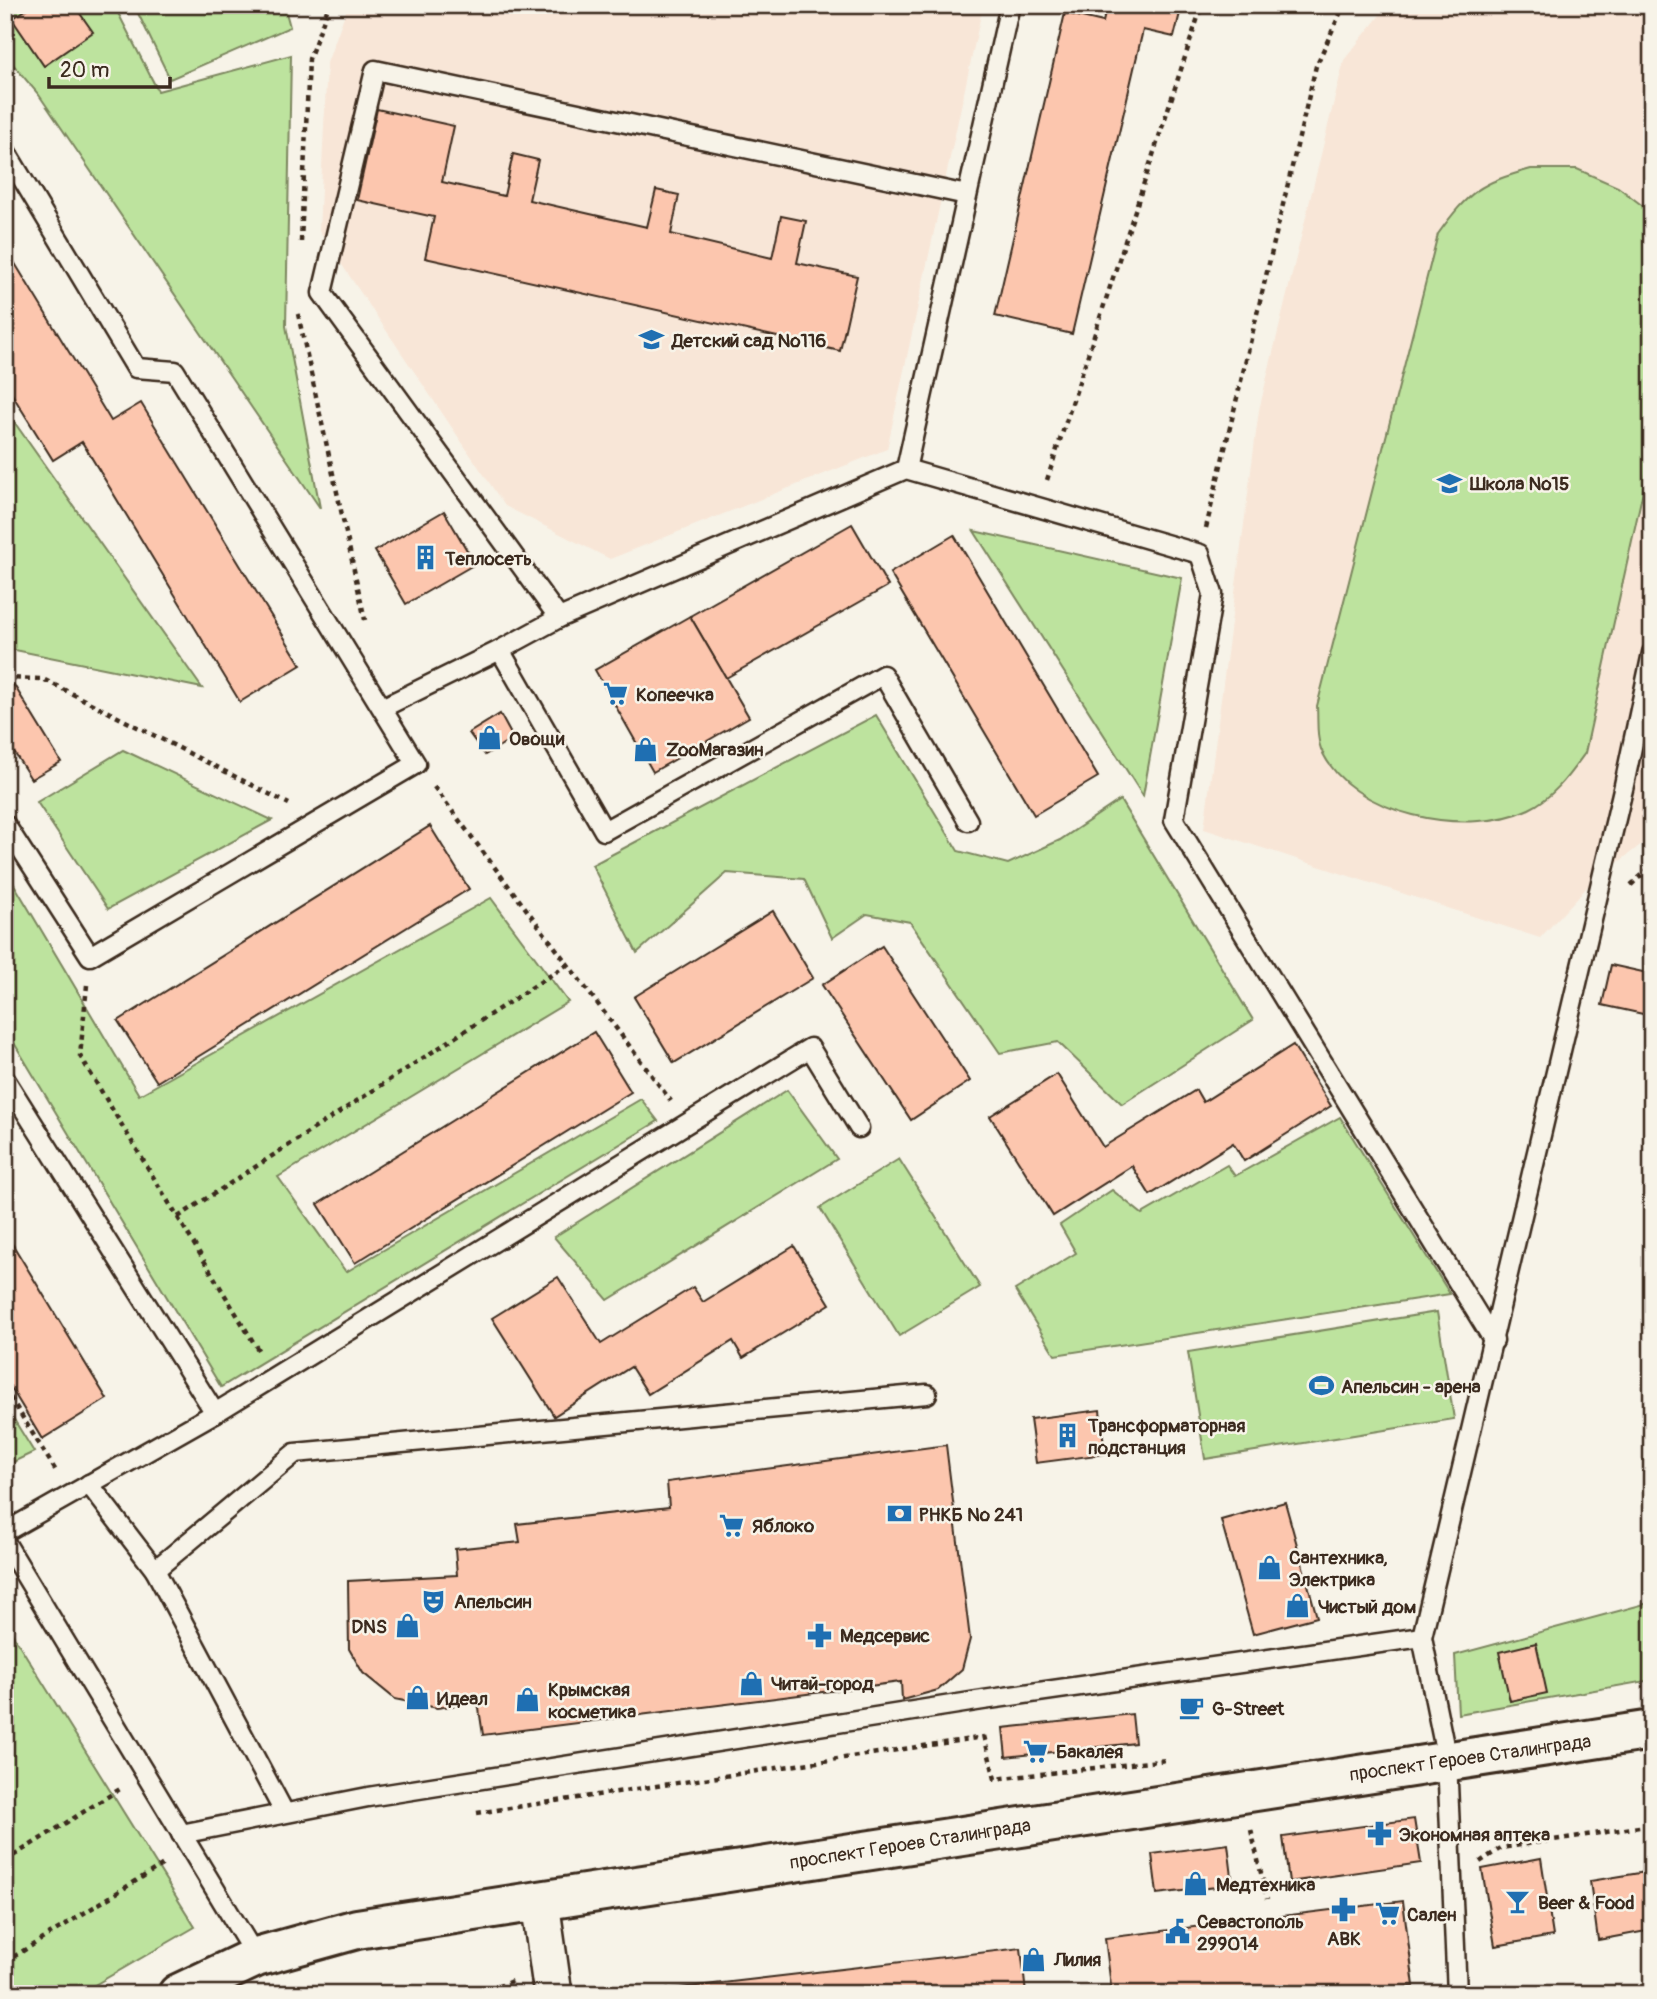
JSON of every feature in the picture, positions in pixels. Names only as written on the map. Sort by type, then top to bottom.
[{"type":"main road","name":"проспект Героев Сталинграда","points":[[178,1994],[256,1956],[358,1928],[1652,1730]]},
{"type":"street","points":[[540,1902],[553,1994]]},
{"type":"lane","points":[[905,469],[1010,5]]},
{"type":"lane","points":[[559,618],[322,293],[375,70],[967,195]]},
{"type":"lane","points":[[5,150],[136,368],[175,371],[384,707],[416,764],[90,956],[5,824]]},
{"type":"lane","points":[[384,707],[559,618],[905,469],[1200,554],[1213,594],[1174,820],[1494,1341]]},
{"type":"lane","points":[[500,650],[604,831],[883,675],[968,821]]},
{"type":"lane","points":[[1457,1994],[1447,1760],[1422,1637],[1494,1341],[1600,877],[1624,785],[1652,653]]},
{"type":"lane","points":[[5,1532],[215,1413],[810,1048],[859,1128]]},
{"type":"lane","points":[[5,1079],[215,1413]]},
{"type":"lane","points":[[155,1570],[295,1453],[927,1394]]},
{"type":"lane","points":[[89,1484],[155,1570],[284,1812]]},
{"type":"lane","points":[[5,1542],[256,1956]]},
{"type":"lane","points":[[185,1841],[284,1812],[983,1700],[1422,1637]]},
{"type":"path","points":[[301,246],[309,59],[329,5]]},
{"type":"path","points":[[1038,507],[1202,5]]},
{"type":"path","points":[[1200,554],[1316,66],[1344,5]]},
{"type":"path","points":[[299,300],[298,313],[366,626]]},
{"type":"path","points":[[5,678],[43,679],[320,820]]},
{"type":"path","points":[[416,764],[688,1124]]},
{"type":"path","points":[[90,956],[80,1056],[274,1377]]},
{"type":"path","points":[[178,1217],[568,964]]},
{"type":"path","points":[[5,1389],[71,1495]]},
{"type":"path","points":[[464,1815],[984,1737],[995,1779],[1167,1760]]},
{"type":"path","points":[[5,1861],[144,1774]]},
{"type":"path","points":[[1472,1867],[1502,1848],[1652,1825]]},
{"type":"path","points":[[1250,1829],[1267,1899]]},
{"type":"path","points":[[5,1962],[185,1841]]},
{"type":"shaded area","name":"Детский сад №116","points":[[348,5],[983,5],[887,449],[610,559],[505,506],[319,231],[327,63]]},
{"type":"shaded area","name":"Школа №15","points":[[1388,5],[1652,5],[1652,836],[1588,886],[1540,938],[1204,829],[1259,410],[1344,60]]},
{"type":"green space","points":[[5,5],[114,5],[158,91],[291,55],[286,326],[320,508],[39,95],[5,55]]},
{"type":"green space","points":[[134,5],[284,5],[290,27],[170,79]]},
{"type":"green space","points":[[1531,169],[1577,169],[1618,187],[1652,213],[1652,450],[1585,753],[1553,792],[1529,809],[1504,817],[1475,821],[1444,820],[1413,815],[1383,805],[1357,791],[1336,772],[1321,749],[1317,706],[1438,234],[1458,208],[1487,184]]},
{"type":"green space","points":[[5,409],[202,688],[5,648]]},
{"type":"green space","points":[[974,531],[1182,578],[1143,796]]},
{"type":"green space","points":[[876,715],[958,851],[1008,864],[1060,840],[1120,800],[1253,1020],[1122,1104],[1058,1042],[1000,1053],[910,922],[867,914],[832,938],[804,879],[727,873],[637,953],[592,865]]},
{"type":"green space","points":[[123,750],[272,820],[108,909],[37,802]]},
{"type":"green space","points":[[5,869],[139,1095],[491,898],[568,1002],[278,1177],[346,1272],[641,1099],[658,1121],[221,1387],[5,1028]]},
{"type":"green space","points":[[787,1090],[837,1159],[608,1300],[554,1237]]},
{"type":"green space","points":[[1340,1117],[1450,1294],[1055,1355],[1015,1290],[1076,1253],[1060,1225],[1112,1190],[1142,1214],[1227,1165],[1235,1176]]},
{"type":"green space","points":[[899,1159],[980,1287],[899,1336],[820,1208]]},
{"type":"green space","name":"Апельсин - арена","points":[[1437,1312],[1454,1419],[1205,1459],[1188,1352]]},
{"type":"green space","points":[[5,1405],[34,1452],[5,1466]]},
{"type":"green space","points":[[1652,1602],[1652,1680],[1458,1714],[1455,1655]]},
{"type":"green space","points":[[5,1622],[195,1927],[79,1994],[5,1994]]},
{"type":"building","points":[[33,5],[74,5],[93,32],[44,66],[12,19]]},
{"type":"building","points":[[1107,5],[1182,5],[1174,37],[1143,30],[1072,334],[995,316],[1065,13],[1103,22]]},
{"type":"building","points":[[377,109],[454,126],[442,182],[504,196],[513,154],[538,160],[529,200],[647,227],[656,190],[679,195],[671,234],[772,258],[781,216],[806,221],[797,263],[857,276],[840,351],[425,258],[434,217],[357,200]]},
{"type":"building","points":[[5,247],[111,421],[141,403],[301,665],[240,702],[82,442],[53,460],[5,383]]},
{"type":"building","name":"Теплосеть","points":[[444,511],[475,564],[406,604],[375,551]]},
{"type":"building","points":[[852,524],[888,586],[726,678],[690,616]]},
{"type":"building","points":[[954,535],[1098,777],[1034,815],[890,573]]},
{"type":"building","points":[[690,616],[749,717],[653,772],[595,670]]},
{"type":"building","points":[[14,685],[61,762],[31,779],[5,738],[5,691]]},
{"type":"building","points":[[500,714],[513,738],[485,755],[469,733]]},
{"type":"building","points":[[430,826],[469,889],[157,1082],[118,1021]]},
{"type":"building","points":[[773,911],[813,978],[674,1063],[634,997]]},
{"type":"building","points":[[882,946],[970,1081],[911,1120],[822,985]]},
{"type":"building","points":[[1611,965],[1652,974],[1652,1016],[1602,1005]]},
{"type":"building","points":[[594,1032],[631,1092],[355,1263],[318,1204]]},
{"type":"building","points":[[1293,1045],[1331,1106],[1244,1161],[1233,1143],[1150,1195],[1132,1166],[1053,1216],[990,1116],[1057,1074],[1103,1147],[1196,1090],[1203,1102]]},
{"type":"building","points":[[5,1232],[107,1399],[42,1439],[5,1378]]},
{"type":"building","points":[[794,1246],[830,1304],[743,1358],[733,1341],[648,1394],[631,1367],[554,1416],[492,1318],[558,1277],[601,1344],[693,1287],[703,1302]]},
{"type":"building","name":"Трансформаторная подстанция","points":[[1100,1410],[1105,1454],[1036,1463],[1030,1419]]},
{"type":"building","name":"Апельсин","points":[[946,1445],[970,1639],[962,1669],[938,1690],[902,1700],[901,1682],[483,1735],[478,1702],[437,1708],[395,1699],[363,1673],[349,1649],[348,1581],[457,1575],[455,1549],[520,1542],[517,1524],[669,1507],[667,1482]]},
{"type":"building","name":"Сантехника, Электрика","points":[[1285,1502],[1317,1617],[1253,1634],[1221,1520]]},
{"type":"building","points":[[1536,1643],[1547,1693],[1510,1701],[1499,1652]]},
{"type":"building","points":[[1132,1714],[1135,1743],[1006,1757],[1003,1728]]},
{"type":"building","points":[[1414,1819],[1421,1863],[1289,1882],[1283,1837]]},
{"type":"building","points":[[1228,1844],[1233,1885],[1157,1894],[1152,1854]]},
{"type":"building","name":"Beer & Food","points":[[1541,1858],[1553,1936],[1495,1946],[1482,1869]]},
{"type":"building","points":[[1652,1871],[1652,1930],[1598,1940],[1590,1881]]},
{"type":"building","points":[[1403,1901],[1414,1986],[1353,1994],[1112,1994],[1105,1938]]},
{"type":"building","points":[[1021,1948],[1026,1994],[628,1994]]},
{"type":"place","name":"Детский сад №116","points":[[652,340]]},
{"type":"place","name":"Школа №15","points":[[1450,483]]},
{"type":"place","name":"Теплосеть","points":[[425,558]]},
{"type":"place","name":"Копеечка","points":[[616,694]]},
{"type":"place","name":"Овощи","points":[[489,738]]},
{"type":"place","name":"ZooМагазин","points":[[646,749]]},
{"type":"place","name":"Апельсин - арена","points":[[1321,1386]]},
{"type":"place","name":"Трансформаторная подстанция","points":[[1068,1436]]},
{"type":"place","name":"РНКБ № 241","points":[[899,1514]]},
{"type":"place","name":"Яблоко","points":[[732,1525]]},
{"type":"place","name":"Сантехника, Электрика","points":[[1269,1568]]},
{"type":"place","name":"Апельсин","points":[[434,1601]]},
{"type":"place","name":"Чистый дом","points":[[1298,1606]]},
{"type":"place","name":"DNS","points":[[407,1626]]},
{"type":"place","name":"Медсервис","points":[[820,1635]]},
{"type":"place","name":"Читай-город","points":[[751,1683]]},
{"type":"place","name":"Идеал","points":[[417,1698]]},
{"type":"place","name":"Крымская косметика","points":[[528,1700]]},
{"type":"place","name":"G-Street","points":[[1192,1708]]},
{"type":"place","name":"Бакалея","points":[[1036,1751]]},
{"type":"place","name":"Экономная аптека","points":[[1379,1834]]},
{"type":"place","name":"Медтехника","points":[[1196,1884]]},
{"type":"place","name":"Beer & Food","points":[[1518,1902]]},
{"type":"place","name":"АВК","points":[[1344,1910]]},
{"type":"place","name":"Сален","points":[[1387,1914]]},
{"type":"place","name":"Севастополь 299014","points":[[1177,1932]]},
{"type":"place","name":"Лилия","points":[[1034,1959]]}]
